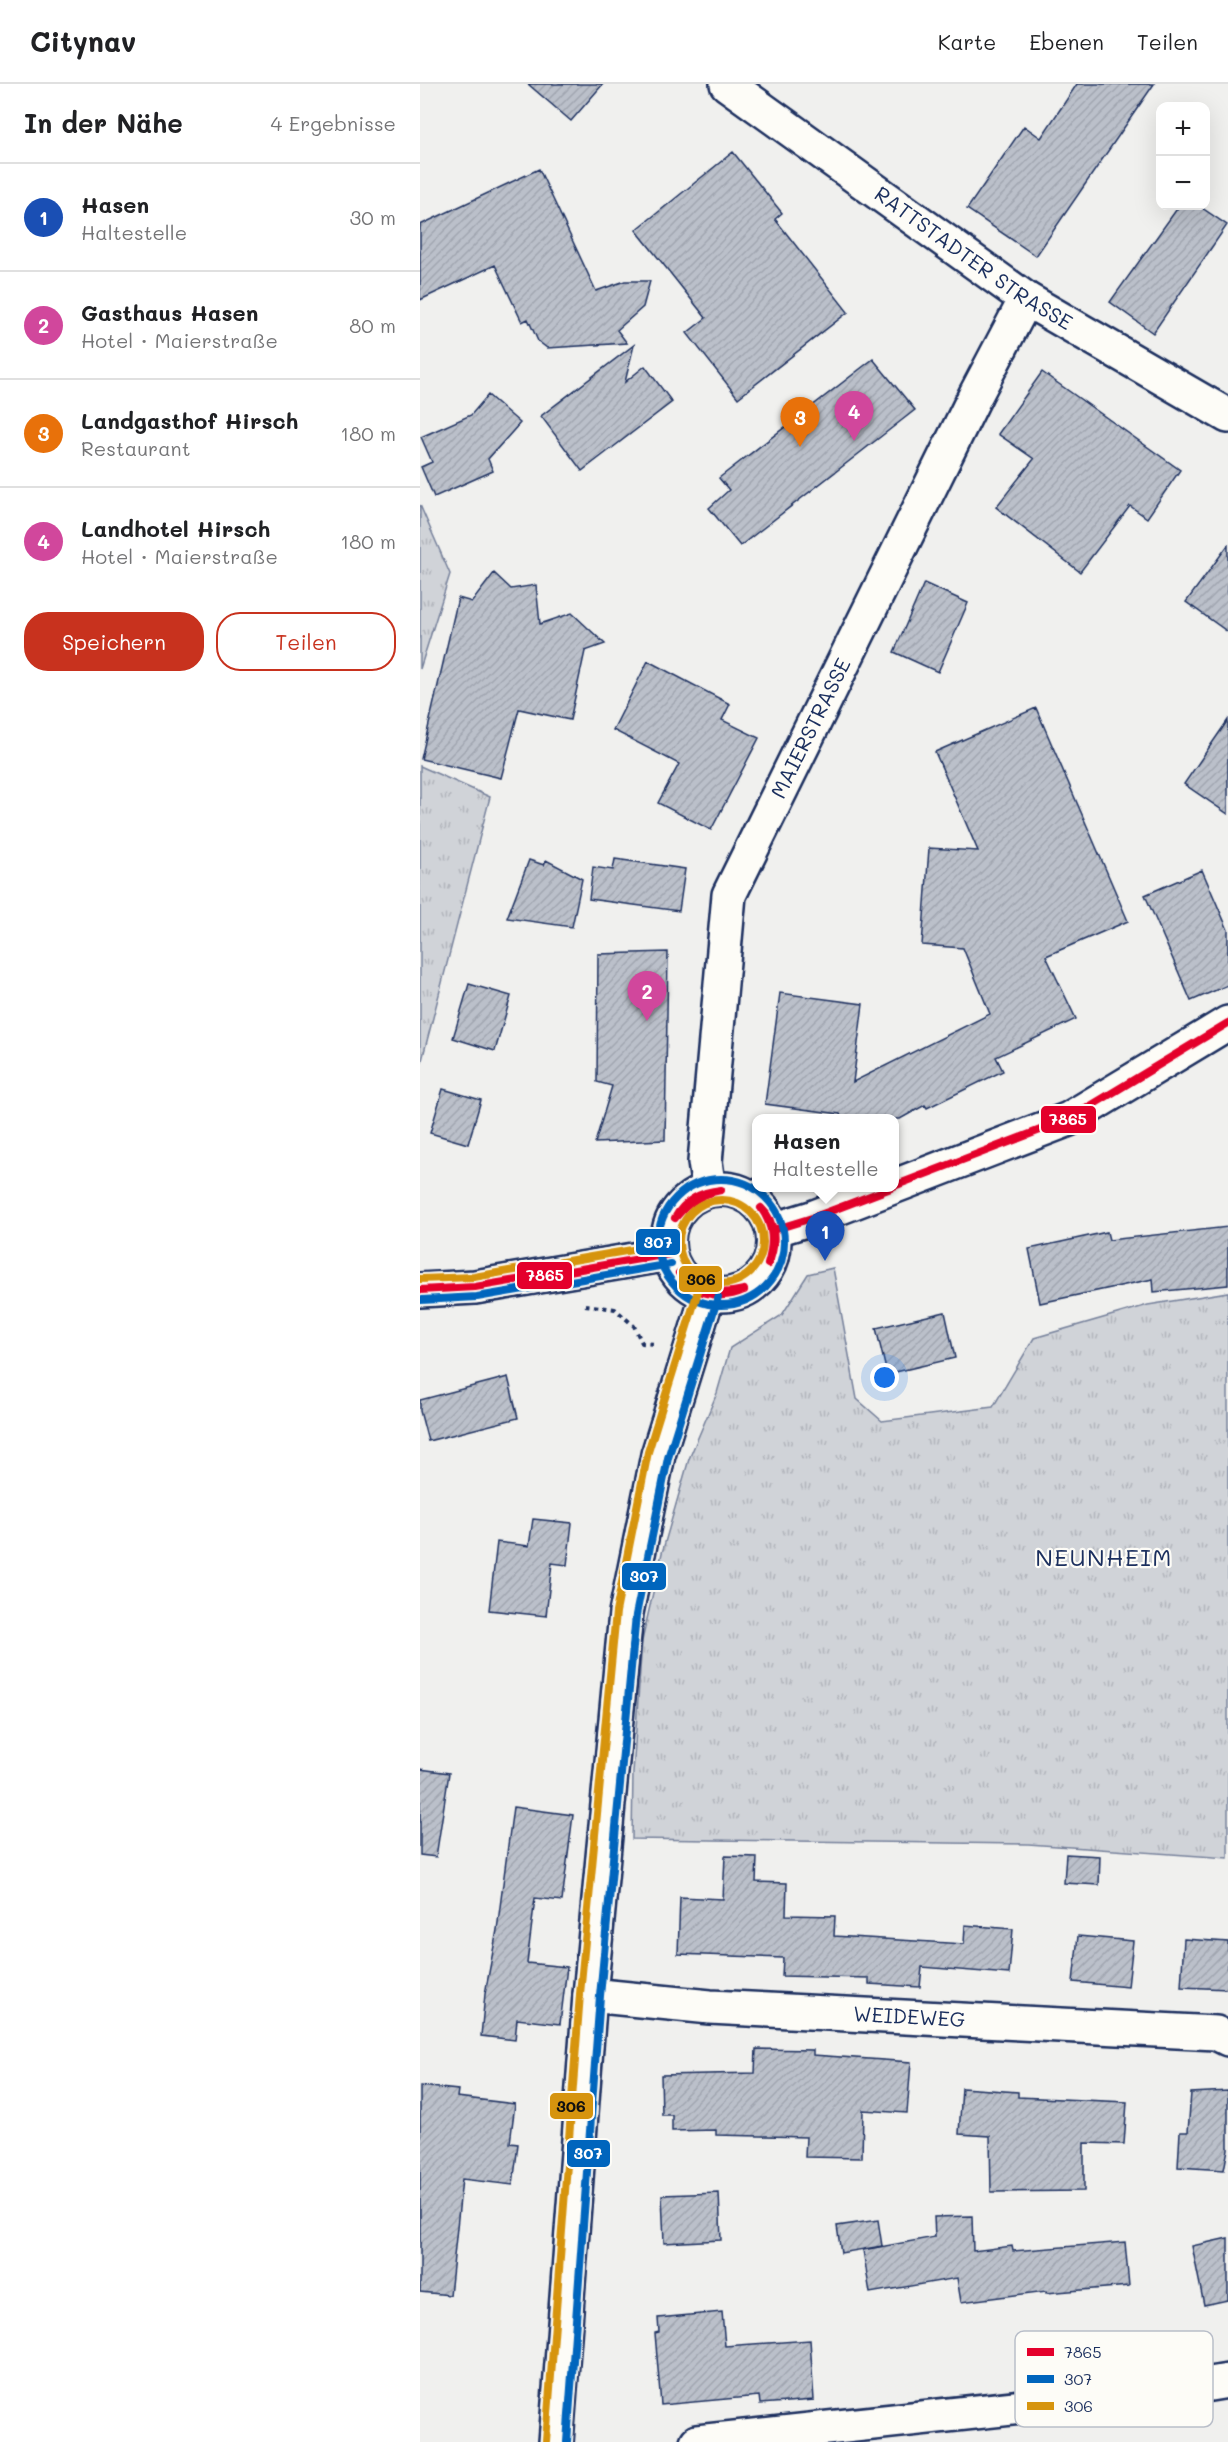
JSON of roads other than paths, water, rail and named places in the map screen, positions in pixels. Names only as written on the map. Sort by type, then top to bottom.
[{"type":"street","name":"RATTSTADTER STRASSE","points":[[727,84],[1026,299],[1228,416]]},
{"type":"street","name":"MAIERSTRASSE","points":[[709,1190],[705,1162],[729,895],[976,394],[1026,299]]},
{"type":"street","points":[[899,1186],[1069,1119],[1228,1023]]},
{"type":"street","points":[[709,1190],[730,1190],[749,1197],[765,1211],[774,1230],[774,1252],[766,1272],[750,1287],[730,1295],[708,1294],[691,1286],[677,1272],[669,1254],[668,1233],[676,1214],[690,1199],[709,1190]]},
{"type":"street","points":[[774,1230],[883,1192]]},
{"type":"street","points":[[420,1290],[475,1287],[669,1254]]},
{"type":"street","points":[[556,2442],[590,1995],[626,1612],[658,1455],[708,1294]]},
{"type":"street","name":"WEIDEWEG","points":[[590,1995],[710,2007],[1216,2033],[1228,2039]]},
{"type":"street","points":[[1213,2384],[1228,2381]]},
{"type":"street","points":[[697,2442],[1015,2408]]},
{"type":"place","name":"Landhotel Hirsch","points":[[854,441]]},
{"type":"place","name":"Landgasthof Hirsch","points":[[800,447]]},
{"type":"place","name":"Gasthaus Hasen","points":[[647,1021]]},
{"type":"place","name":"Hasen","points":[[825,1261]]},
{"type":"district","name":"NEUNHEIM","points":[[1104,1558]]}]
